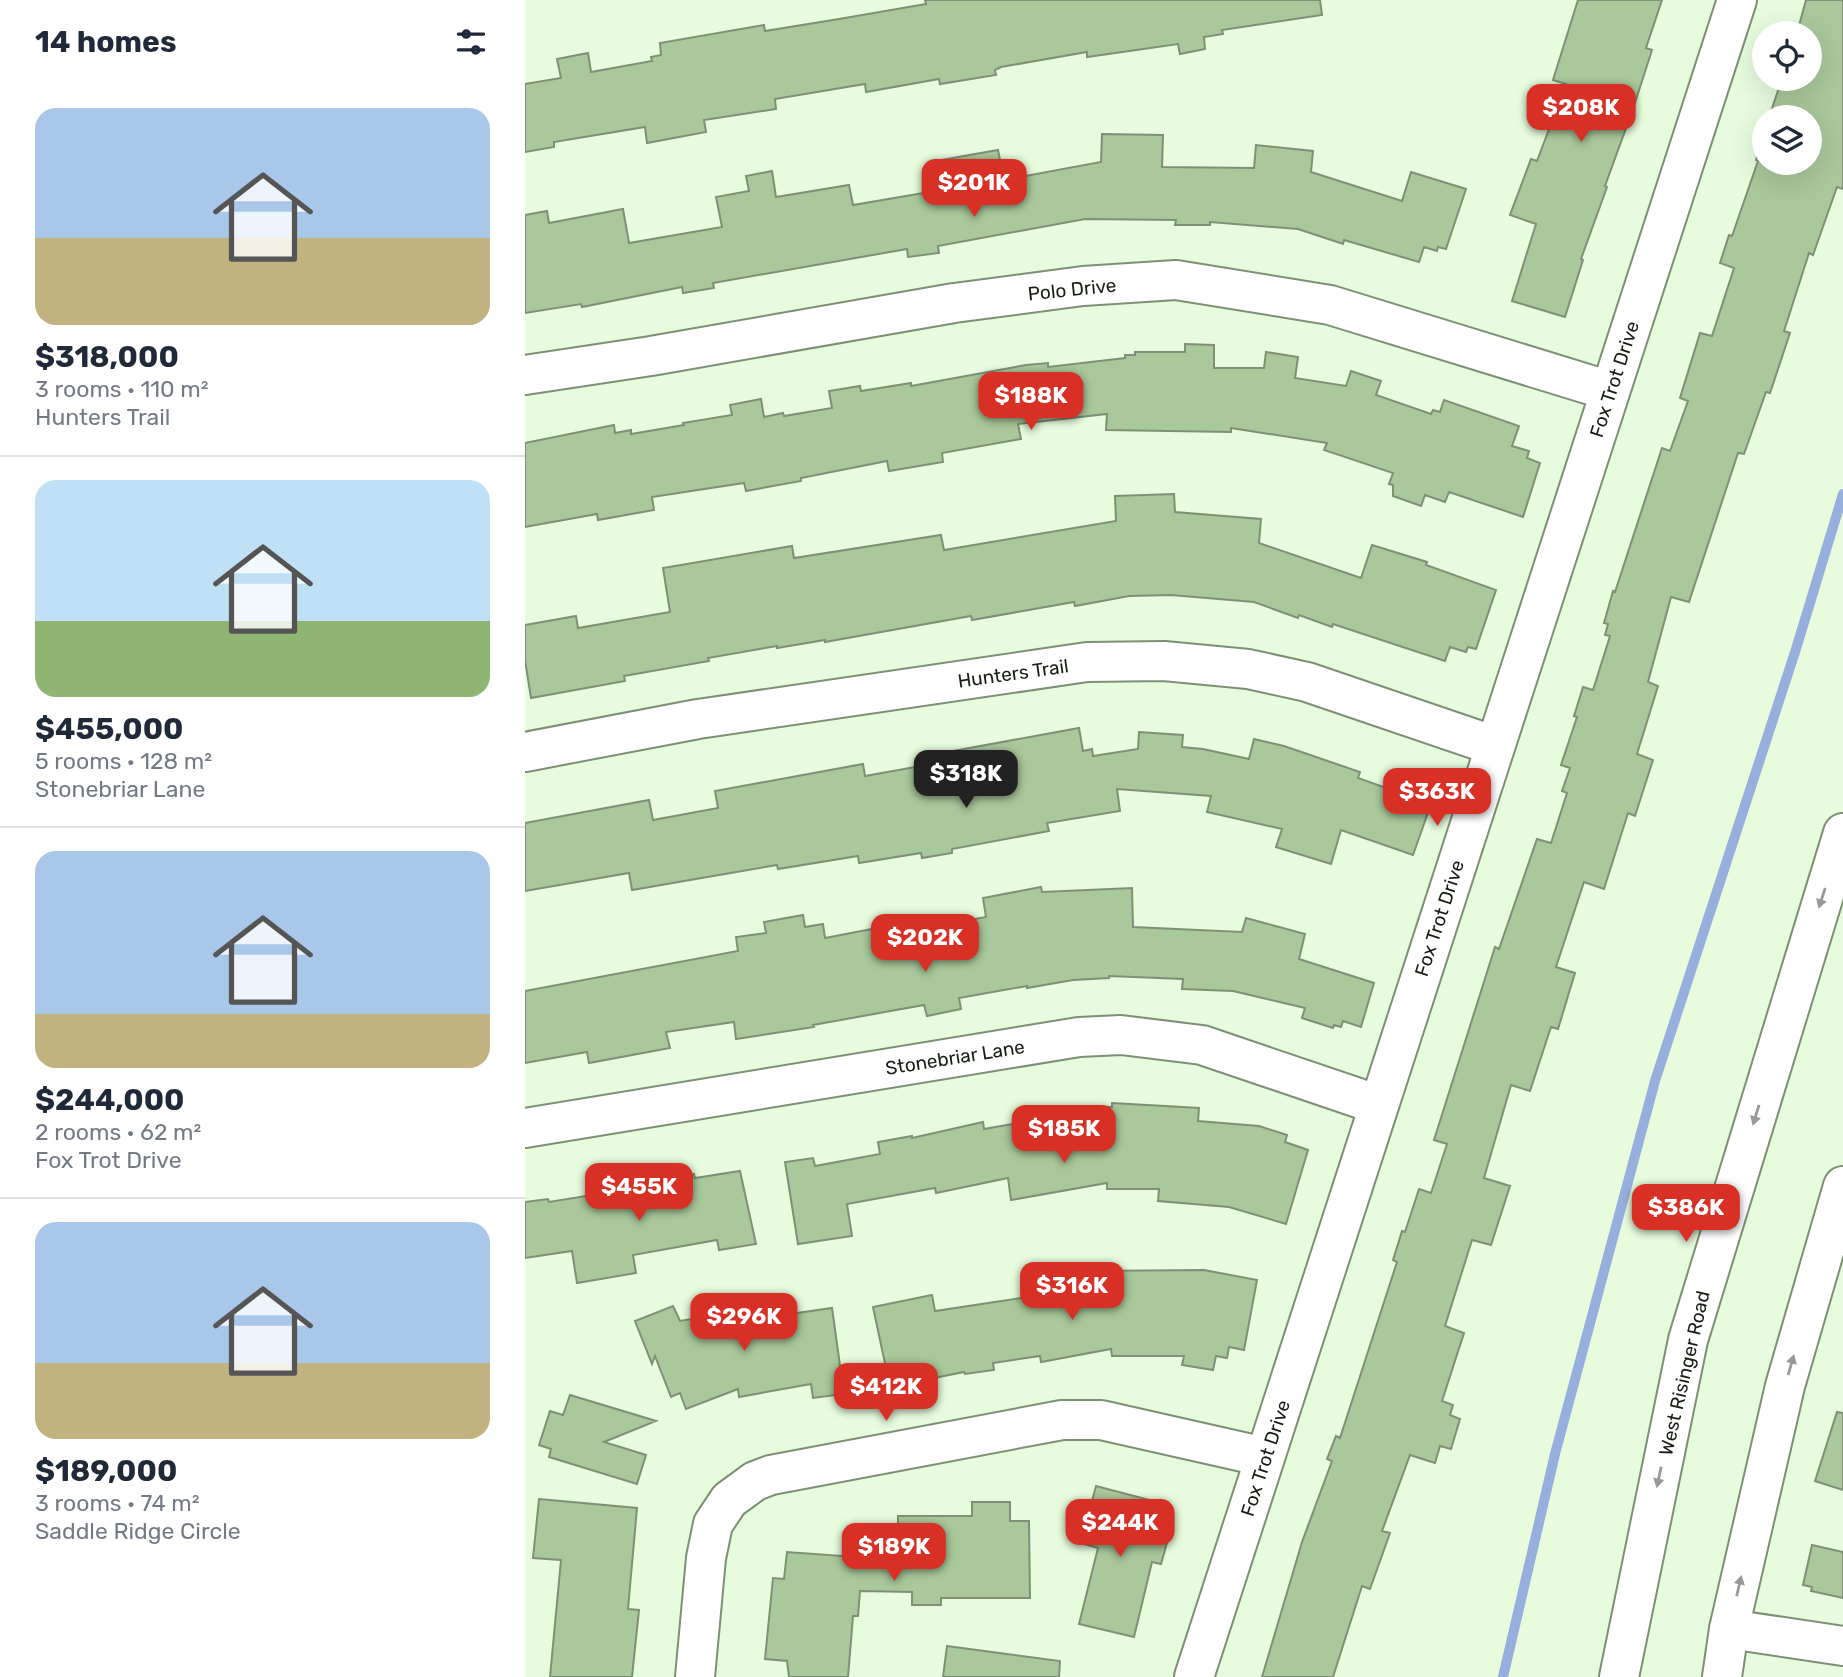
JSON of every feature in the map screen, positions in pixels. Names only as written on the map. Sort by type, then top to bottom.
[{"type":"street","name":"Fox Trot Drive","points":[[1193,1677],[1737,0]]},
{"type":"street","name":"Polo Drive","points":[[525,375],[651,356],[954,303],[1083,286],[1176,280],[1330,305],[1610,391]]},
{"type":"street","name":"Hunters Trail","points":[[525,752],[698,719],[1087,663],[1164,661],[1248,669],[1307,682],[1495,746]]},
{"type":"street","name":"West Risinger Road","points":[[1619,1677],[1688,1340],[1843,832]]},
{"type":"street","name":"Stonebriar Lane","points":[[525,1128],[1079,1037],[1121,1035],[1202,1045],[1379,1105]]},
{"type":"street","points":[[1722,1677],[1729,1629],[1785,1386],[1843,1186]]},
{"type":"street","points":[[695,1677],[706,1558],[713,1524],[729,1500],[755,1481],[771,1475],[1082,1418],[1265,1457]]},
{"type":"street","points":[[1729,1629],[1843,1646]]},
{"type":"building","points":[[925,0],[1320,0],[1322,15],[1222,30],[1223,34],[1204,37],[1205,49],[1180,54],[1178,44],[1087,57],[1087,52],[1001,67],[995,70],[996,75],[940,84],[939,79],[866,92],[865,84],[775,99],[776,109],[704,120],[706,132],[647,143],[645,127],[554,142],[554,147],[525,152],[525,84],[561,78],[557,59],[588,53],[591,72],[652,61],[651,57],[661,55],[660,43],[764,25],[765,31],[839,19],[926,4]]},
{"type":"building","points":[[1578,0],[1662,0],[1646,48],[1652,50],[1581,259],[1583,260],[1565,317],[1512,301],[1536,224],[1510,215],[1531,159],[1537,161],[1566,84],[1553,80]]},
{"type":"building","points":[[1806,0],[1843,0],[1843,189],[1837,187],[1813,255],[1809,253],[1784,331],[1790,333],[1770,393],[1766,392],[1744,454],[1738,453],[1689,602],[1671,597],[1648,682],[1658,686],[1637,754],[1653,760],[1635,816],[1628,813],[1604,889],[1584,882],[1556,967],[1575,973],[1558,1029],[1551,1027],[1530,1091],[1511,1085],[1484,1178],[1510,1186],[1491,1245],[1472,1240],[1445,1326],[1464,1333],[1442,1401],[1453,1405],[1450,1415],[1460,1419],[1451,1449],[1440,1446],[1435,1463],[1410,1455],[1382,1531],[1390,1533],[1370,1589],[1362,1586],[1333,1677],[1262,1677],[1302,1542],[1332,1461],[1327,1459],[1336,1436],[1340,1438],[1397,1262],[1393,1260],[1402,1231],[1405,1232],[1419,1189],[1431,1193],[1447,1144],[1434,1140],[1495,947],[1499,949],[1537,839],[1551,843],[1567,793],[1562,791],[1570,768],[1561,765],[1577,717],[1574,716],[1583,687],[1593,690],[1610,636],[1605,635],[1608,624],[1604,623],[1613,591],[1615,592],[1662,448],[1670,451],[1688,401],[1680,398],[1700,333],[1712,336],[1734,268],[1720,263],[1729,235],[1732,236],[1753,175],[1822,175],[1822,105],[1773,105],[1778,91],[1822,91],[1822,21],[1800,21]]},
{"type":"building","points":[[1102,134],[1163,135],[1162,167],[1254,168],[1256,145],[1313,151],[1311,172],[1402,201],[1411,172],[1466,189],[1446,249],[1438,247],[1437,251],[1424,247],[1419,262],[1344,240],[1343,244],[1298,229],[1210,222],[1210,225],[1175,225],[1176,220],[1085,219],[938,246],[939,253],[908,257],[907,249],[713,283],[714,288],[683,293],[682,287],[582,307],[581,304],[525,313],[525,215],[547,211],[549,223],[623,209],[629,243],[722,227],[716,197],[749,191],[746,176],[772,171],[776,197],[849,185],[853,205],[947,189],[941,160],[998,150],[1004,180],[1101,162]]},
{"type":"building","points":[[1185,344],[1214,345],[1214,368],[1264,368],[1266,352],[1298,357],[1295,378],[1346,386],[1351,371],[1381,381],[1376,395],[1431,414],[1433,410],[1440,412],[1444,400],[1519,426],[1512,446],[1529,451],[1527,458],[1540,463],[1523,517],[1449,492],[1445,502],[1425,495],[1421,506],[1393,496],[1393,485],[1389,484],[1393,473],[1324,450],[1327,443],[1231,428],[1231,432],[1106,430],[1107,414],[1018,424],[1021,439],[942,453],[943,462],[889,471],[887,461],[746,491],[744,483],[652,497],[654,510],[598,520],[597,514],[525,527],[525,443],[614,425],[615,433],[631,430],[631,434],[684,425],[683,423],[732,415],[730,405],[761,399],[764,417],[783,413],[784,416],[832,408],[829,391],[860,386],[861,391],[911,383],[911,386],[1026,365],[1048,363],[1048,367],[1125,358],[1125,355],[1135,355],[1135,352],[1185,352]]},
{"type":"building","points":[[1174,494],[1175,512],[1261,519],[1259,543],[1361,578],[1372,545],[1427,562],[1426,565],[1496,590],[1476,649],[1468,647],[1466,652],[1450,647],[1445,661],[1333,624],[1332,627],[1299,615],[1298,618],[1254,602],[1171,595],[1129,596],[1075,606],[1074,602],[972,620],[971,616],[825,642],[777,646],[624,676],[625,681],[531,698],[525,660],[525,625],[576,616],[578,628],[670,612],[663,568],[792,546],[794,558],[941,535],[944,550],[1116,521],[1115,496]]},
{"type":"building","points":[[1079,728],[1083,751],[1092,749],[1093,756],[1138,749],[1139,732],[1183,735],[1182,747],[1249,759],[1254,739],[1284,746],[1360,772],[1358,778],[1431,804],[1413,855],[1341,830],[1331,864],[1276,847],[1282,829],[1207,812],[1211,796],[1117,789],[1120,811],[1047,823],[1049,831],[952,849],[952,853],[922,858],[921,853],[859,863],[858,856],[778,869],[777,865],[632,890],[629,873],[525,891],[525,823],[649,800],[653,820],[718,808],[715,791],[863,764],[865,776],[932,764],[931,755]]},
{"type":"building","points":[[1041,887],[1042,892],[1132,888],[1133,927],[1242,932],[1246,918],[1305,934],[1299,959],[1374,983],[1361,1027],[1343,1021],[1341,1027],[1334,1025],[1333,1028],[1302,1018],[1305,1008],[1233,991],[1182,989],[1183,979],[1109,976],[959,998],[961,1009],[927,1016],[924,1005],[736,1039],[734,1022],[666,1032],[670,1048],[589,1063],[587,1052],[525,1063],[525,991],[738,951],[736,937],[766,933],[764,922],[803,915],[805,927],[823,924],[825,938],[898,924],[900,933],[986,917],[983,898]]},
{"type":"building","points":[[1112,1103],[1199,1108],[1198,1121],[1259,1126],[1287,1135],[1285,1142],[1308,1150],[1286,1224],[1229,1207],[1158,1201],[1159,1189],[1107,1189],[1107,1183],[1011,1200],[1008,1178],[936,1193],[935,1188],[847,1204],[852,1236],[798,1244],[785,1162],[813,1158],[815,1166],[880,1154],[878,1142],[912,1138],[983,1122],[984,1129],[1029,1121],[1031,1129],[1083,1120],[1083,1107],[1112,1107]]},
{"type":"building","points":[[740,1171],[756,1244],[719,1250],[717,1240],[633,1255],[636,1273],[577,1283],[572,1251],[525,1258],[525,1202],[548,1199],[549,1202],[661,1184],[661,1180],[694,1174],[695,1178]]},
{"type":"building","points":[[1084,1264],[1085,1271],[1204,1270],[1257,1280],[1244,1350],[1229,1347],[1227,1358],[1216,1356],[1213,1370],[1182,1365],[1184,1356],[1112,1356],[1111,1349],[1041,1362],[1040,1356],[993,1363],[994,1370],[964,1372],[890,1387],[873,1307],[932,1295],[935,1311],[1028,1297],[1024,1276]]},
{"type":"building","points":[[673,1306],[680,1321],[770,1306],[771,1311],[782,1309],[783,1315],[832,1308],[844,1394],[813,1398],[811,1384],[739,1397],[738,1389],[686,1409],[680,1393],[671,1397],[655,1356],[652,1364],[635,1321]]},
{"type":"building","points":[[570,1395],[656,1421],[604,1442],[646,1455],[637,1484],[549,1457],[551,1449],[539,1445],[550,1411],[563,1415]]},
{"type":"building","points":[[1837,1412],[1843,1413],[1843,1490],[1815,1481]]},
{"type":"building","points":[[1096,1486],[1157,1502],[1155,1528],[1170,1532],[1161,1564],[1152,1562],[1134,1637],[1079,1624],[1098,1548],[1081,1543]]},
{"type":"building","points":[[539,1499],[637,1508],[628,1609],[639,1610],[632,1677],[550,1677],[561,1560],[533,1558]]},
{"type":"building","points":[[972,1502],[1010,1502],[1010,1521],[1029,1521],[1030,1598],[941,1598],[941,1605],[912,1605],[912,1592],[860,1591],[858,1616],[853,1616],[848,1677],[789,1677],[787,1661],[765,1659],[773,1578],[784,1579],[787,1552],[898,1560],[898,1516],[972,1516]]},
{"type":"building","points":[[1812,1545],[1843,1552],[1843,1598],[1811,1591],[1812,1587],[1803,1585]]},
{"type":"building","points":[[947,1646],[1060,1661],[1059,1677],[943,1677]]},
{"type":"waterway","points":[[1503,1677],[1555,1454],[1655,1081],[1796,649],[1843,494]]}]
